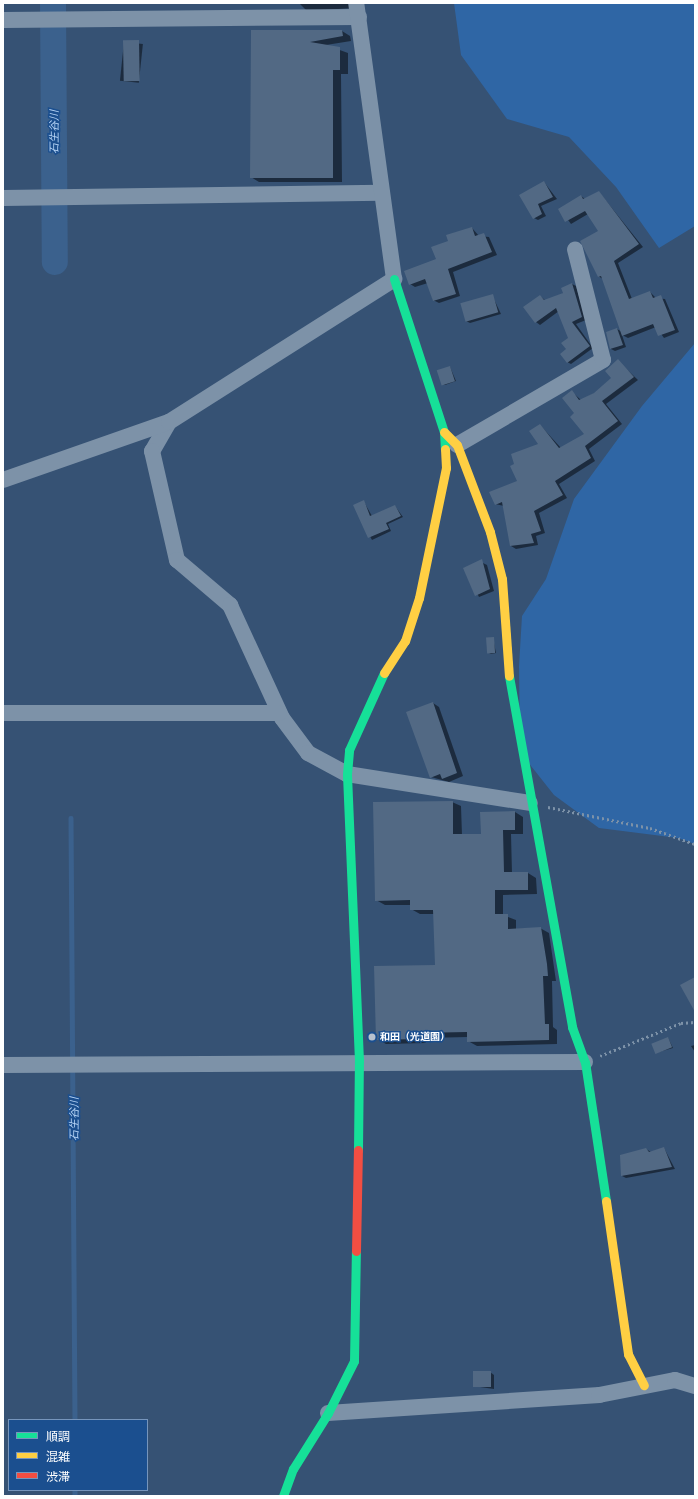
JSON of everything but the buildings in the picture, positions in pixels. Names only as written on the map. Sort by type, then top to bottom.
[{"type":"street","points":[[3,20],[357,10],[394,279],[444,432],[446,468],[419,598],[406,641],[376,685],[356,727],[347,774],[359,1061],[354,1361],[328,1413],[293,1469],[283,1496]]},
{"type":"street","points":[[3,198],[381,193]]},
{"type":"street","points":[[457,445],[603,360],[575,249]]},
{"type":"street","points":[[3,480],[169,422],[394,279]]},
{"type":"street","points":[[169,422],[152,451],[177,560],[230,605],[279,713],[308,753],[347,774],[530,803]]},
{"type":"street","points":[[444,432],[457,445],[490,532],[502,579],[509,680],[530,803],[572,1027],[585,1062],[628,1354],[644,1385]]},
{"type":"street","points":[[3,713],[279,713]]},
{"type":"street","points":[[3,1065],[359,1061],[585,1062]]},
{"type":"street","points":[[328,1413],[598,1395],[675,1380],[695,1386]]},
{"type":"path","points":[[530,803],[650,828],[681,836],[695,844]]},
{"type":"path","points":[[585,1062],[681,1023],[695,1022]]},
{"type":"shaded area","points":[[454,3],[695,3],[695,226],[659,248],[616,187],[569,137],[507,119],[461,55]]},
{"type":"shaded area","points":[[695,343],[695,844],[678,838],[599,828],[554,795],[520,752],[519,666],[522,616],[546,579],[574,499],[642,406]]},
{"type":"waterway","name":"石生谷川","points":[[53,3],[55,262]]},
{"type":"waterway","name":"石生谷川","points":[[71,818],[75,1419]]},
{"type":"waterway","name":"石生谷川","points":[[75,1491],[75,1496]]},
{"type":"traffic: fast","points":[[394,279],[444,432],[445,449]]},
{"type":"traffic: fast","points":[[358,1150],[359,1061],[347,774],[349,750],[384,673]]},
{"type":"traffic: fast","points":[[509,676],[572,1027],[585,1062],[606,1201]]},
{"type":"traffic: fast","points":[[283,1496],[293,1469],[328,1413],[354,1361],[356,1251]]},
{"type":"traffic: slow","points":[[444,432],[457,445],[490,532],[502,579],[509,676]]},
{"type":"traffic: slow","points":[[384,673],[405,641],[419,598],[446,468],[445,449]]},
{"type":"traffic: slow","points":[[606,1201],[628,1354],[644,1385]]},
{"type":"traffic: jam","points":[[356,1251],[358,1150]]},
{"type":"place","name":"和田（光道園）","points":[[372,1037]]}]
